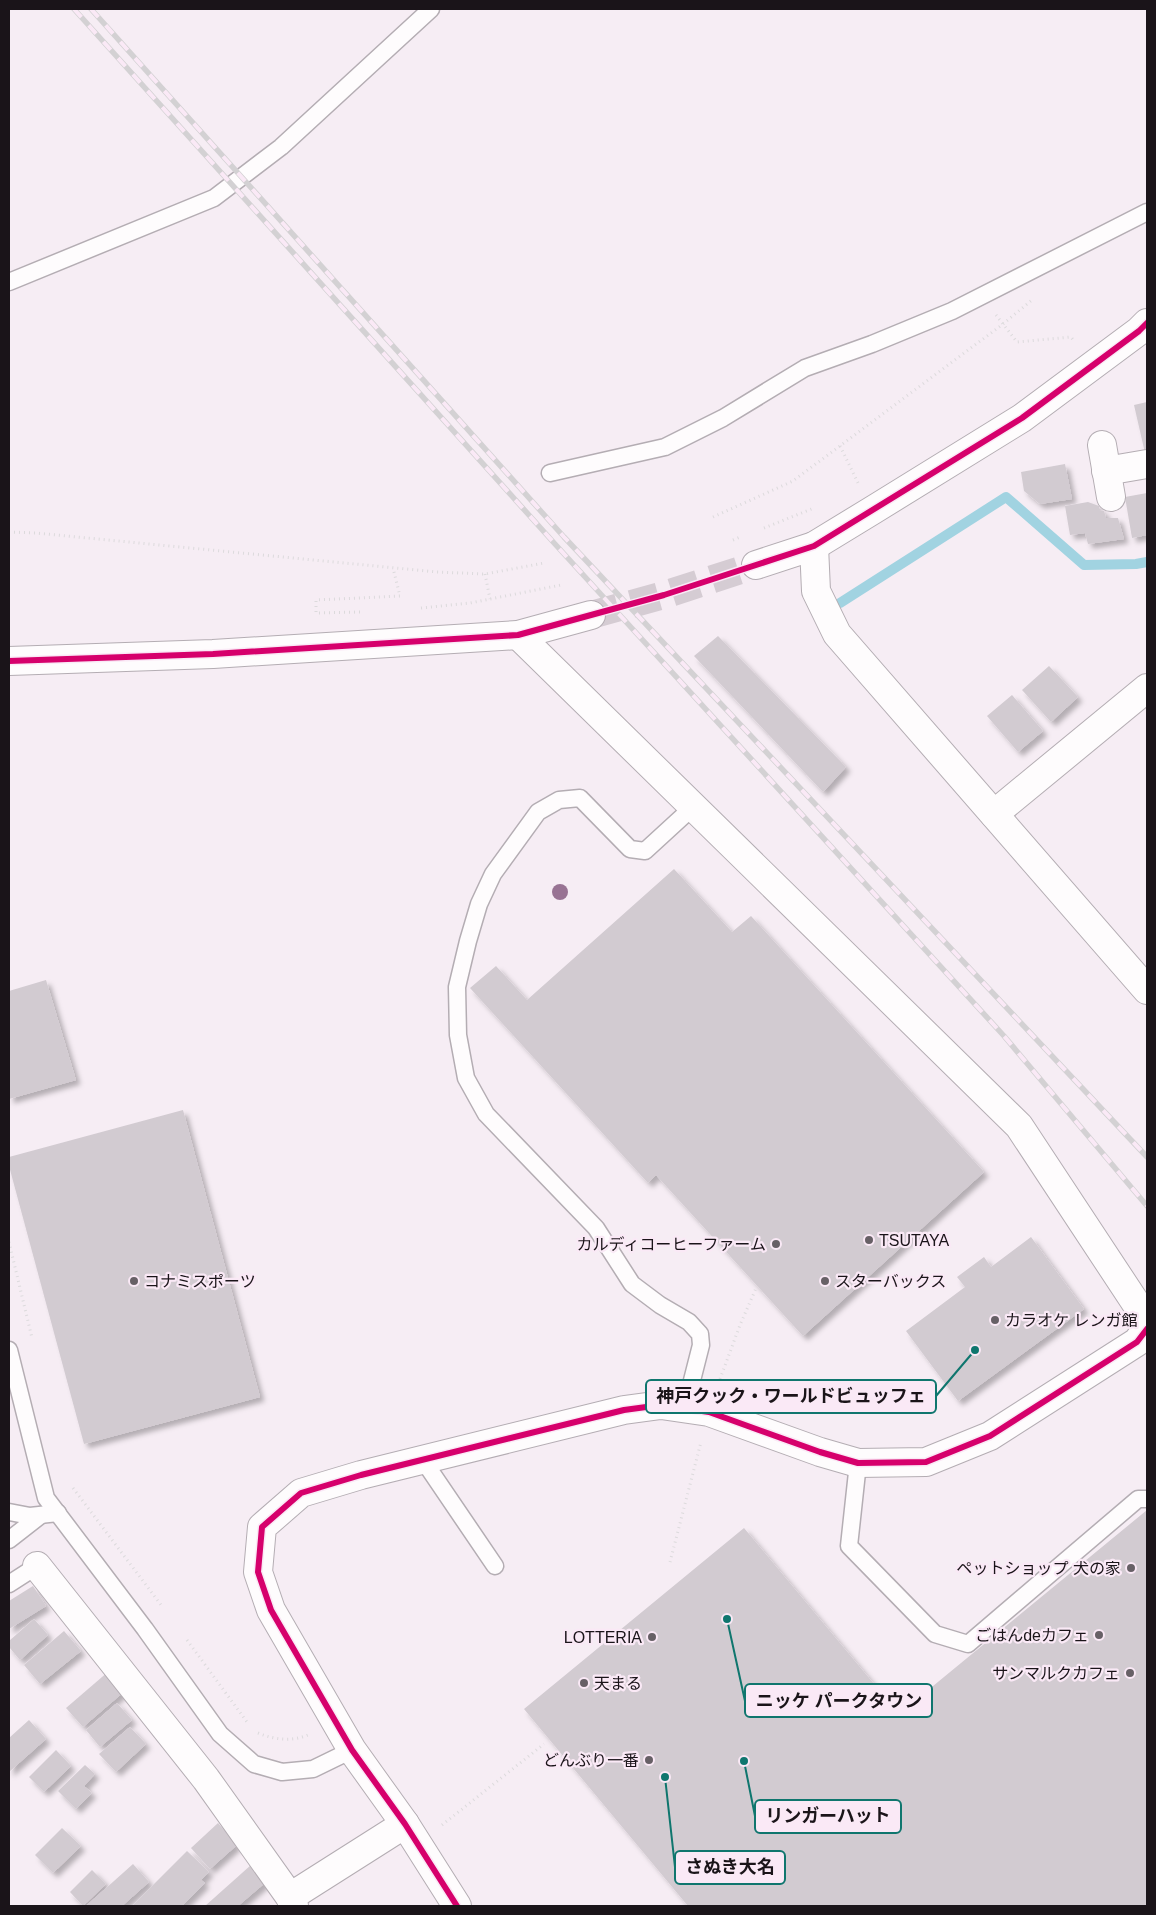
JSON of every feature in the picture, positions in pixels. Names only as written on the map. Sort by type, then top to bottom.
[{"type":"street","points":[[756,565],[814,546],[1022,418],[1145,332]]},
{"type":"street","points":[[1111,498],[1104,458],[1147,464]]},
{"type":"street","points":[[814,546],[816,591],[838,634],[1147,990]]},
{"type":"street","points":[[9,660],[213,654],[518,635],[591,615]]},
{"type":"street","points":[[518,635],[1018,1126],[1147,1320]]},
{"type":"street","points":[[994,814],[1147,688]]},
{"type":"street","points":[[456,1906],[412,1834],[352,1750],[271,1610],[258,1572],[262,1528],[301,1493],[361,1475],[624,1410],[661,1405],[709,1412],[820,1452],[858,1463],[926,1462],[990,1436],[1137,1342],[1147,1329]]},
{"type":"street","points":[[37,1566],[206,1779],[292,1902],[412,1834]]},
{"type":"lane","points":[[9,282],[214,198],[281,147],[431,9]]},
{"type":"lane","points":[[550,474],[665,447],[723,418],[805,368],[872,344],[952,311],[1147,212]]},
{"type":"lane","points":[[685,1408],[701,1345],[700,1334],[689,1322],[660,1305],[632,1284],[596,1228],[486,1114],[466,1078],[458,1035],[457,987],[479,904],[493,874],[538,812],[560,800],[580,798],[630,849],[645,851],[693,807]]},
{"type":"lane","points":[[9,1350],[46,1498],[145,1629],[220,1734],[254,1764],[282,1772],[313,1769],[352,1750]]},
{"type":"lane","points":[[423,1460],[495,1566]]},
{"type":"lane","points":[[858,1463],[849,1546],[935,1634],[968,1644],[1138,1499],[1147,1499]]},
{"type":"lane","points":[[9,1512],[30,1516],[58,1513]]},
{"type":"lane","points":[[9,1540],[41,1515]]},
{"type":"lane","points":[[9,1584],[37,1566]]},
{"type":"path","points":[[713,517],[793,482],[1003,324],[1037,296]]},
{"type":"path","points":[[994,312],[1017,342],[1070,337],[1078,345]]},
{"type":"path","points":[[840,446],[860,486],[854,489]]},
{"type":"path","points":[[760,529],[814,508]]},
{"type":"path","points":[[9,532],[36,533],[393,568],[484,574],[544,563]]},
{"type":"path","points":[[733,540],[742,537]]},
{"type":"path","points":[[365,612],[316,613],[316,600],[400,596],[393,568]]},
{"type":"path","points":[[484,574],[490,600]]},
{"type":"path","points":[[414,609],[490,600],[561,584]]},
{"type":"path","points":[[9,1242],[32,1338]]},
{"type":"path","points":[[719,1383],[740,1325],[757,1286]]},
{"type":"path","points":[[670,1562],[702,1439]]},
{"type":"path","points":[[68,1483],[86,1504],[162,1606]]},
{"type":"path","points":[[184,1636],[249,1724]]},
{"type":"path","points":[[254,1731],[278,1740],[301,1738],[335,1721]]},
{"type":"path","points":[[412,1834],[544,1744]]},
{"type":"building","points":[[1147,402],[1147,453],[1145,453],[1134,405]]},
{"type":"building","points":[[1065,464],[1072,499],[1040,504],[1024,491],[1021,472]]},
{"type":"building","points":[[1147,493],[1147,535],[1132,538],[1125,497]]},
{"type":"building","points":[[1088,502],[1099,506],[1099,510],[1104,511],[1106,518],[1118,518],[1124,539],[1088,544],[1085,533],[1070,535],[1065,506]]},
{"type":"building","points":[[718,636],[846,767],[823,792],[694,656]]},
{"type":"building","points":[[1049,666],[1078,697],[1051,722],[1022,690]]},
{"type":"building","points":[[1012,695],[1043,731],[1018,752],[987,716]]},
{"type":"building","points":[[674,869],[732,932],[751,916],[984,1172],[803,1336],[656,1175],[648,1183],[470,988],[496,966],[527,1000]]},
{"type":"building","points":[[46,980],[76,1080],[9,1099],[9,991]]},
{"type":"building","name":"コナミスポーツ","points":[[183,1110],[260,1397],[84,1444],[9,1166],[9,1157]]},
{"type":"building","name":"カラオケ レンガ館","points":[[1031,1237],[1084,1309],[958,1401],[906,1331],[965,1287],[957,1277],[984,1257],[991,1267]]},
{"type":"building","points":[[1147,1510],[1147,1906],[688,1906],[524,1709],[744,1528],[899,1714]]},
{"type":"building","points":[[33,1586],[46,1606],[9,1629],[9,1601]]},
{"type":"building","points":[[34,1619],[48,1635],[20,1660],[9,1647],[9,1641]]},
{"type":"building","points":[[64,1631],[81,1651],[40,1684],[24,1665]]},
{"type":"building","points":[[109,1671],[126,1690],[83,1727],[66,1708]]},
{"type":"building","points":[[117,1703],[132,1720],[100,1747],[86,1730]]},
{"type":"building","points":[[29,1720],[46,1739],[9,1772],[9,1738]]},
{"type":"building","points":[[130,1727],[146,1744],[116,1772],[99,1754]]},
{"type":"building","points":[[56,1750],[71,1766],[44,1792],[29,1777]]},
{"type":"building","points":[[85,1765],[95,1774],[84,1786],[92,1793],[76,1809],[58,1791]]},
{"type":"building","points":[[218,1823],[237,1845],[210,1869],[191,1848]]},
{"type":"building","points":[[62,1828],[81,1846],[53,1873],[35,1855]]},
{"type":"building","points":[[187,1851],[209,1872],[201,1880],[205,1883],[182,1906],[132,1906]]},
{"type":"building","points":[[133,1864],[149,1882],[122,1906],[86,1906]]},
{"type":"building","points":[[251,1865],[266,1882],[238,1906],[205,1906]]},
{"type":"building","points":[[92,1870],[106,1884],[83,1906],[70,1892]]},
{"type":"waterway","points":[[840,603],[1006,497],[1084,565],[1147,562]]},
{"type":"tunnel","points":[[591,615],[664,595],[756,565]]},
{"type":"railway","points":[[74,9],[555,544],[1004,1036],[1147,1206]]},
{"type":"railway","points":[[91,9],[564,537],[1147,1157]]},
{"type":"cycle path","points":[[9,661],[213,654],[518,635],[664,595],[814,546],[1022,418],[1139,331],[1147,323]]},
{"type":"cycle path","points":[[457,1906],[405,1824],[352,1750],[271,1610],[258,1572],[262,1527],[301,1493],[361,1475],[624,1410],[661,1405],[709,1412],[820,1452],[858,1463],[926,1462],[990,1436],[1137,1342],[1147,1329]]},
{"type":"place","name":"TSUTAYA","points":[[869,1240]]},
{"type":"place","name":"カルディコーヒーファーム","points":[[776,1244]]},
{"type":"place","name":"コナミスポーツ","points":[[134,1281]]},
{"type":"place","name":"スターバックス","points":[[825,1281]]},
{"type":"place","name":"カラオケ レンガ館","points":[[995,1320]]},
{"type":"place","name":"神戸クック・ワールドビュッフェ","points":[[975,1350]]},
{"type":"place","name":"ペットショップ 犬の家","points":[[1131,1568]]},
{"type":"place","name":"ニッケ パークタウン","points":[[727,1619]]},
{"type":"place","name":"ごはんdeカフェ","points":[[1099,1635]]},
{"type":"place","name":"LOTTERIA","points":[[652,1637]]},
{"type":"place","name":"サンマルクカフェ","points":[[1130,1673]]},
{"type":"place","name":"天まる","points":[[584,1683]]},
{"type":"place","name":"どんぶり一番","points":[[649,1760]]},
{"type":"place","name":"リンガーハット","points":[[744,1761]]},
{"type":"place","name":"さぬき大名","points":[[665,1777]]}]
